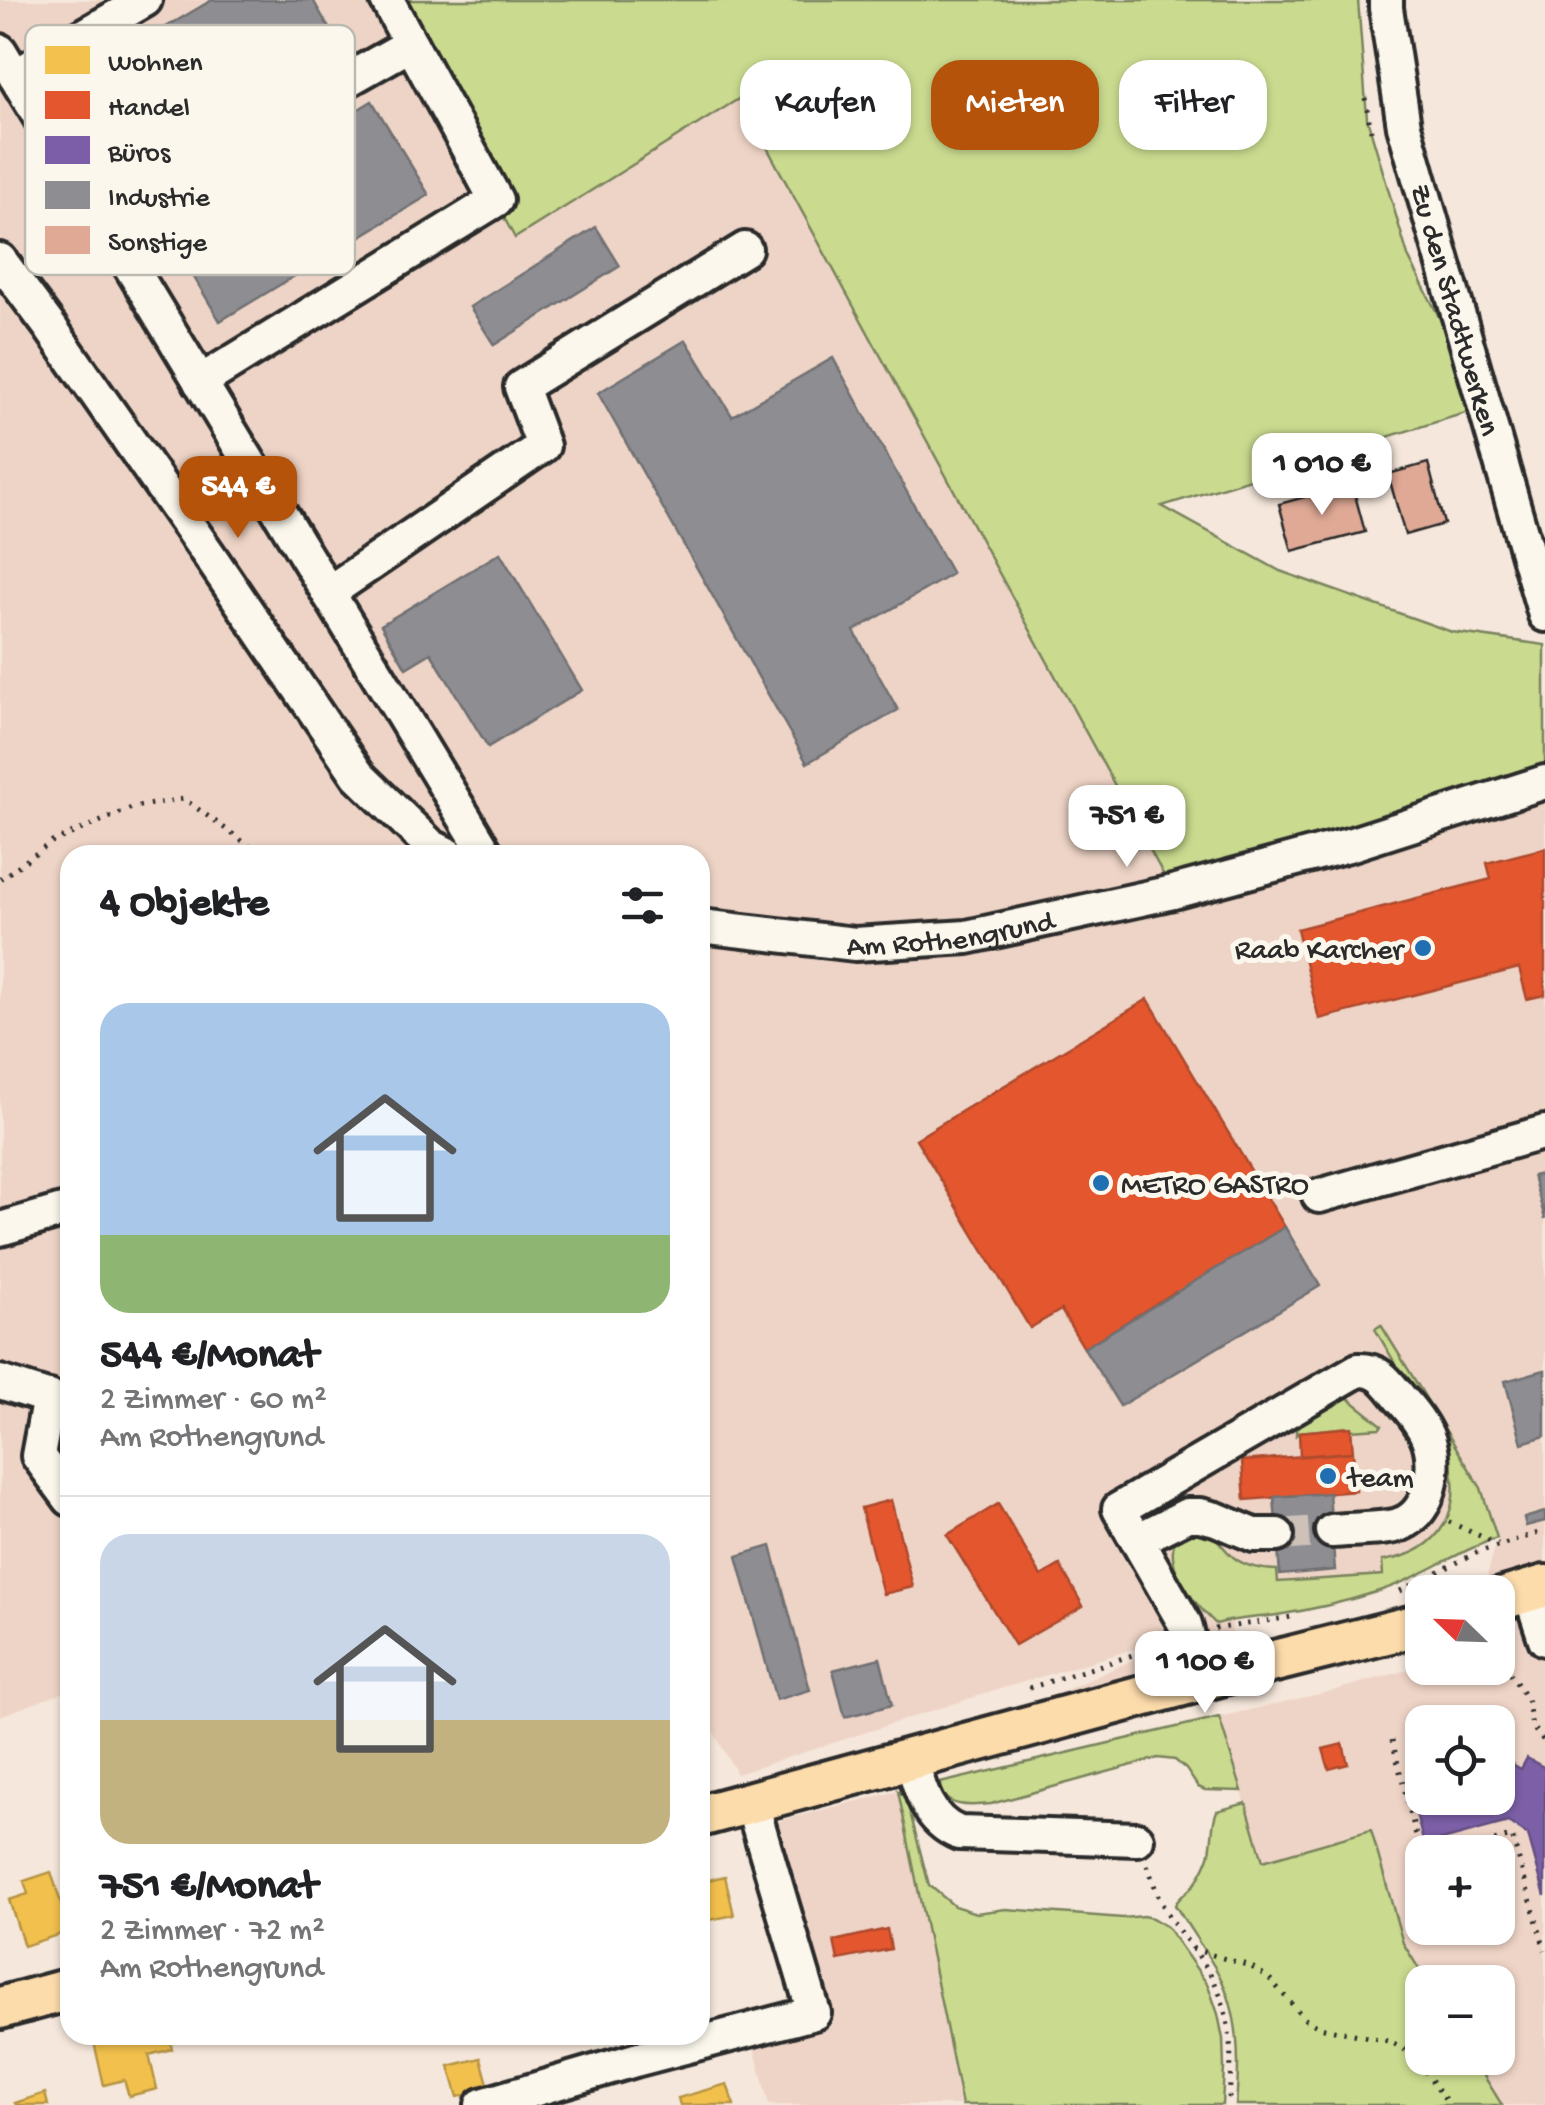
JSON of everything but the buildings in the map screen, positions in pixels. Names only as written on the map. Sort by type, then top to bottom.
[{"type":"main road","points":[[710,1813],[1405,1628]]},
{"type":"main road","points":[[0,2008],[60,1992]]},
{"type":"street","points":[[91,25],[144,0]]},
{"type":"street","points":[[200,382],[496,200],[387,0]]},
{"type":"street","name":"Zu den Stadtwerken","points":[[1386,0],[1404,126],[1545,615]]},
{"type":"street","points":[[355,76],[411,44]]},
{"type":"street","points":[[8,64],[25,92]]},
{"type":"street","points":[[328,593],[544,446],[521,387],[745,249]]},
{"type":"street","points":[[0,260],[187,522],[358,775],[430,845]]},
{"type":"street","points":[[136,275],[481,845]]},
{"type":"street","name":"Am Rothengrund","points":[[710,927],[855,944],[967,937],[1172,892],[1352,844],[1545,782]]},
{"type":"street","points":[[1319,1196],[1545,1132]]},
{"type":"street","points":[[0,1230],[60,1212]]},
{"type":"street","points":[[1200,1681],[1184,1624],[1119,1509],[1358,1370],[1369,1370],[1380,1374],[1412,1412],[1427,1435],[1433,1468],[1426,1498],[1415,1515],[1400,1525],[1332,1531]]},
{"type":"street","points":[[0,1382],[59,1401],[38,1456],[60,1486]]},
{"type":"street","points":[[1137,1540],[1187,1515],[1216,1519],[1254,1535],[1277,1535]]},
{"type":"street","points":[[1524,1592],[1545,1639]]},
{"type":"street","points":[[923,1756],[917,1781],[930,1811],[948,1829],[1137,1839]]},
{"type":"street","points":[[710,2041],[814,2014],[751,1802]]},
{"type":"street","points":[[482,2105],[693,2045]]},
{"type":"path","points":[[0,879],[52,842],[134,807],[184,800],[248,845]]},
{"type":"path","points":[[1400,1525],[1446,1520],[1501,1545]]},
{"type":"path","points":[[1387,1596],[1478,1552],[1545,1532]]},
{"type":"path","points":[[1222,1627],[1298,1616]]},
{"type":"path","points":[[1515,1681],[1528,1702],[1532,1726],[1545,1742]]},
{"type":"path","points":[[1392,1740],[1416,1835]]},
{"type":"path","points":[[1137,1839],[1164,1908],[1213,1980],[1224,2010],[1230,2036],[1228,2105]]},
{"type":"path","points":[[1515,1846],[1545,1950]]},
{"type":"path","points":[[1192,1949],[1250,1966],[1269,1978],[1306,2020],[1319,2027],[1404,2048],[1449,2105]]},
{"type":"shaded area","points":[[0,0],[387,0],[516,238],[740,97],[740,150],[769,150],[1173,892],[1545,782],[1545,2105],[1502,2105],[1483,2075],[1515,2075],[1515,1965],[1417,1965],[1403,1943],[1371,1830],[1263,1861],[1219,1717],[1405,1671],[1405,1685],[1515,1685],[1515,1575],[1487,1575],[1497,1539],[1472,1547],[1418,1575],[1405,1575],[1405,1581],[1370,1594],[1280,1614],[1233,1619],[1227,1673],[1163,1691],[1153,1664],[965,1745],[912,1759],[1204,1628],[737,1774],[710,1725],[710,845],[60,845],[60,1694],[0,1716]]},
{"type":"shaded area","points":[[898,1791],[962,2105],[769,2105],[753,2043],[832,2023],[774,1835],[774,1822]]},
{"type":"green space","points":[[387,0],[1358,0],[1367,118],[1408,256],[1485,407],[1162,506],[1280,571],[1452,632],[1545,645],[1545,781],[1173,892],[768,150],[911,150],[911,60],[740,60],[740,98],[515,238]]},
{"type":"green space","points":[[1381,1325],[1481,1488],[1497,1538],[1364,1596],[1302,1611],[1216,1624],[1189,1593],[1175,1568],[1174,1542],[1181,1530],[1211,1531],[1238,1560],[1277,1570],[1278,1582],[1383,1575],[1382,1561],[1420,1548],[1444,1525],[1453,1492],[1447,1452],[1375,1329]]},
{"type":"green space","points":[[1344,1397],[1382,1425],[1380,1428],[1350,1427],[1296,1435],[1296,1425]]},
{"type":"green space","points":[[1219,1717],[1242,1791],[1205,1790],[1175,1760],[1158,1758],[991,1804],[958,1804],[945,1798],[941,1791],[940,1783]]},
{"type":"green space","points":[[898,1791],[906,1797],[929,1885],[954,1906],[976,1913],[1006,1909],[1123,1918],[1143,1916],[1167,1927],[1208,1985],[1218,2014],[1223,2039],[1222,2105],[962,2105]]},
{"type":"green space","points":[[1246,1803],[1263,1861],[1371,1830],[1403,1943],[1417,1965],[1405,1965],[1405,2075],[1483,2075],[1502,2105],[1236,2105],[1238,2054],[1231,2004],[1218,1973],[1175,1905],[1194,1885],[1206,1863],[1217,1811]]},
{"type":"tunnel","points":[[1277,1535],[1332,1531]]},
{"type":"place","name":"Raab Karcher","points":[[1423,948]]},
{"type":"place","name":"METRO GASTRO","points":[[1101,1183]]},
{"type":"place","name":"team","points":[[1328,1476]]}]
